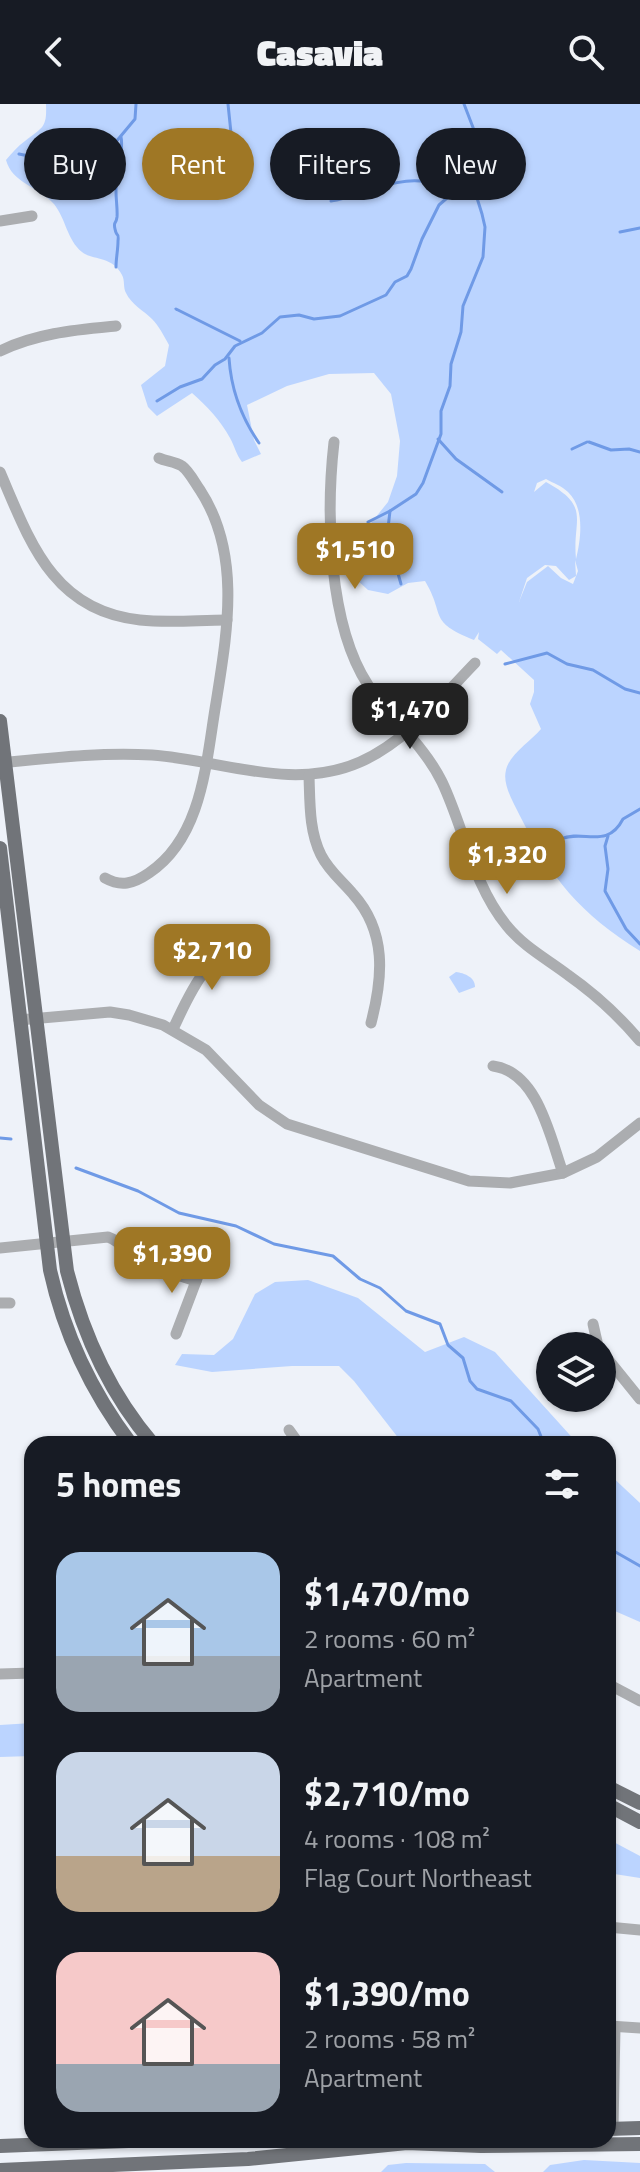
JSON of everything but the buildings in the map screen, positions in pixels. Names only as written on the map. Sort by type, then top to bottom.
[{"type":"main road","points":[[0,721],[62,1240],[71,1287],[96,1354],[121,1402],[147,1436]]},
{"type":"main road","points":[[0,848],[45,1242],[55,1295],[74,1350],[97,1395],[125,1436]]},
{"type":"main road","points":[[616,1791],[640,1803]]},
{"type":"main road","points":[[616,1809],[640,1822]]},
{"type":"main road","points":[[616,2128],[640,2128]]},
{"type":"main road","points":[[616,2144],[640,2144]]},
{"type":"main road","points":[[0,2146],[24,2145]]},
{"type":"main road","points":[[0,2170],[234,2160],[300,2148]]},
{"type":"street","points":[[0,221],[32,216]]},
{"type":"street","points":[[0,351],[31,338],[116,326]]},
{"type":"street","points":[[334,442],[330,522],[343,624],[355,662],[366,682],[425,754],[441,780],[486,892],[505,924],[531,950],[592,994],[640,1041]]},
{"type":"street","points":[[105,878],[116,884],[131,883],[154,870],[166,859],[193,817],[206,762],[227,620],[227,565],[220,529],[213,512],[182,466],[159,458]]},
{"type":"street","points":[[0,472],[41,561],[73,594],[108,612],[132,619],[227,620]]},
{"type":"street","points":[[3,762],[118,754],[206,762],[275,775],[309,776],[339,770],[392,743],[475,663]]},
{"type":"street","points":[[309,776],[312,829],[316,842],[328,867],[363,907],[376,935],[381,976],[371,1023]]},
{"type":"street","points":[[173,1029],[191,992],[211,966],[232,949],[250,947]]},
{"type":"street","points":[[19,1020],[110,1012],[148,1019],[173,1029],[206,1050],[259,1105],[302,1130],[469,1181],[510,1183],[563,1173],[597,1157],[640,1123]]},
{"type":"street","points":[[493,1066],[506,1068],[534,1098],[563,1173]]},
{"type":"street","points":[[0,1248],[108,1237],[123,1244],[144,1262],[196,1281]]},
{"type":"street","points":[[176,1334],[201,1268]]},
{"type":"street","points":[[593,1324],[595,1332]]},
{"type":"street","points":[[616,1369],[640,1399]]},
{"type":"street","points":[[289,1430],[293,1436]]},
{"type":"street","points":[[0,1674],[24,1673]]},
{"type":"street","points":[[616,1688],[640,1701]]},
{"type":"street","points":[[616,1928],[640,1930]]},
{"type":"street","points":[[616,2026],[640,2028]]},
{"type":"shaded area","points":[[46,104],[640,104],[640,951],[600,923],[569,893],[543,858],[509,794],[505,776],[508,764],[541,729],[530,704],[534,680],[501,650],[497,654],[478,639],[479,632],[474,640],[449,628],[443,622],[425,581],[408,583],[388,594],[368,590],[357,580],[352,569],[359,538],[388,502],[397,476],[400,441],[391,394],[374,373],[329,374],[287,386],[247,405],[254,440],[261,454],[242,462],[222,426],[192,393],[157,416],[148,407],[141,385],[165,366],[169,345],[152,319],[128,297],[118,269],[77,247],[50,200],[126,200],[126,128],[41,128],[46,118]],"holes":[[[546,479],[566,490],[577,506],[579,515],[576,559],[577,515],[570,499],[546,482],[534,492],[537,483]],[[575,560],[578,571],[573,584],[548,566],[527,582],[519,602],[527,578],[545,565],[556,566],[569,580],[576,576]]]},
{"type":"shaded area","points":[[24,142],[24,183],[9,168],[6,160]]},
{"type":"shaded area","points":[[456,972],[471,978],[475,987],[459,993],[449,977]]},
{"type":"shaded area","points":[[308,1280],[358,1298],[425,1352],[464,1337],[495,1352],[536,1397],[536,1412],[549,1412],[571,1436],[397,1436],[339,1366],[212,1372],[175,1365],[182,1354],[214,1355],[233,1339],[255,1294],[275,1282]]},
{"type":"shaded area","points":[[616,1480],[640,1503],[640,1622],[616,1612]]},
{"type":"shaded area","points":[[24,1724],[24,1756],[0,1757],[0,1725]]},
{"type":"shaded area","points":[[616,1843],[640,1856],[640,1878],[616,1874]]},
{"type":"shaded area","points":[[584,2160],[640,2163],[640,2172],[543,2172],[550,2165]]},
{"type":"shaded area","points":[[485,2164],[495,2172],[381,2172],[388,2165]]},
{"type":"waterway","points":[[19,154],[43,155],[91,144],[115,143],[135,119],[136,104]]},
{"type":"waterway","points":[[228,104],[230,128]]},
{"type":"waterway","points":[[464,104],[473,128]]},
{"type":"waterway","points":[[331,201],[391,184],[416,181]]},
{"type":"waterway","points":[[116,200],[116,267]]},
{"type":"waterway","points":[[157,401],[180,387],[202,379],[235,346],[262,333],[280,317],[299,315],[314,319],[340,316],[386,295],[395,282],[407,276],[422,239],[439,205],[445,200]]},
{"type":"waterway","points":[[368,522],[416,494],[441,434],[441,411],[450,386],[451,364],[461,332],[463,306],[483,257],[485,227],[478,200]]},
{"type":"waterway","points":[[620,232],[640,228]]},
{"type":"waterway","points":[[176,309],[240,341]]},
{"type":"waterway","points":[[229,358],[238,402],[259,443]]},
{"type":"waterway","points":[[438,439],[456,459],[502,492]]},
{"type":"waterway","points":[[572,449],[587,442]]},
{"type":"waterway","points":[[589,442],[611,450],[640,452]]},
{"type":"waterway","points":[[390,511],[386,545],[401,584]]},
{"type":"waterway","points":[[505,664],[547,653],[567,664],[593,670],[625,689],[640,693]]},
{"type":"waterway","points":[[524,863],[561,839],[610,834],[623,819],[640,809]]},
{"type":"waterway","points":[[608,836],[605,846],[608,869],[605,891],[626,929],[640,944]]},
{"type":"waterway","points":[[0,1138],[11,1139]]},
{"type":"waterway","points":[[76,1168],[138,1191],[179,1213],[236,1226],[274,1244],[333,1256],[360,1279],[380,1288],[406,1311],[440,1324],[448,1345],[463,1358],[470,1381],[477,1389],[511,1401],[538,1429],[541,1436]]},
{"type":"waterway","points":[[616,1552],[640,1566]]}]
